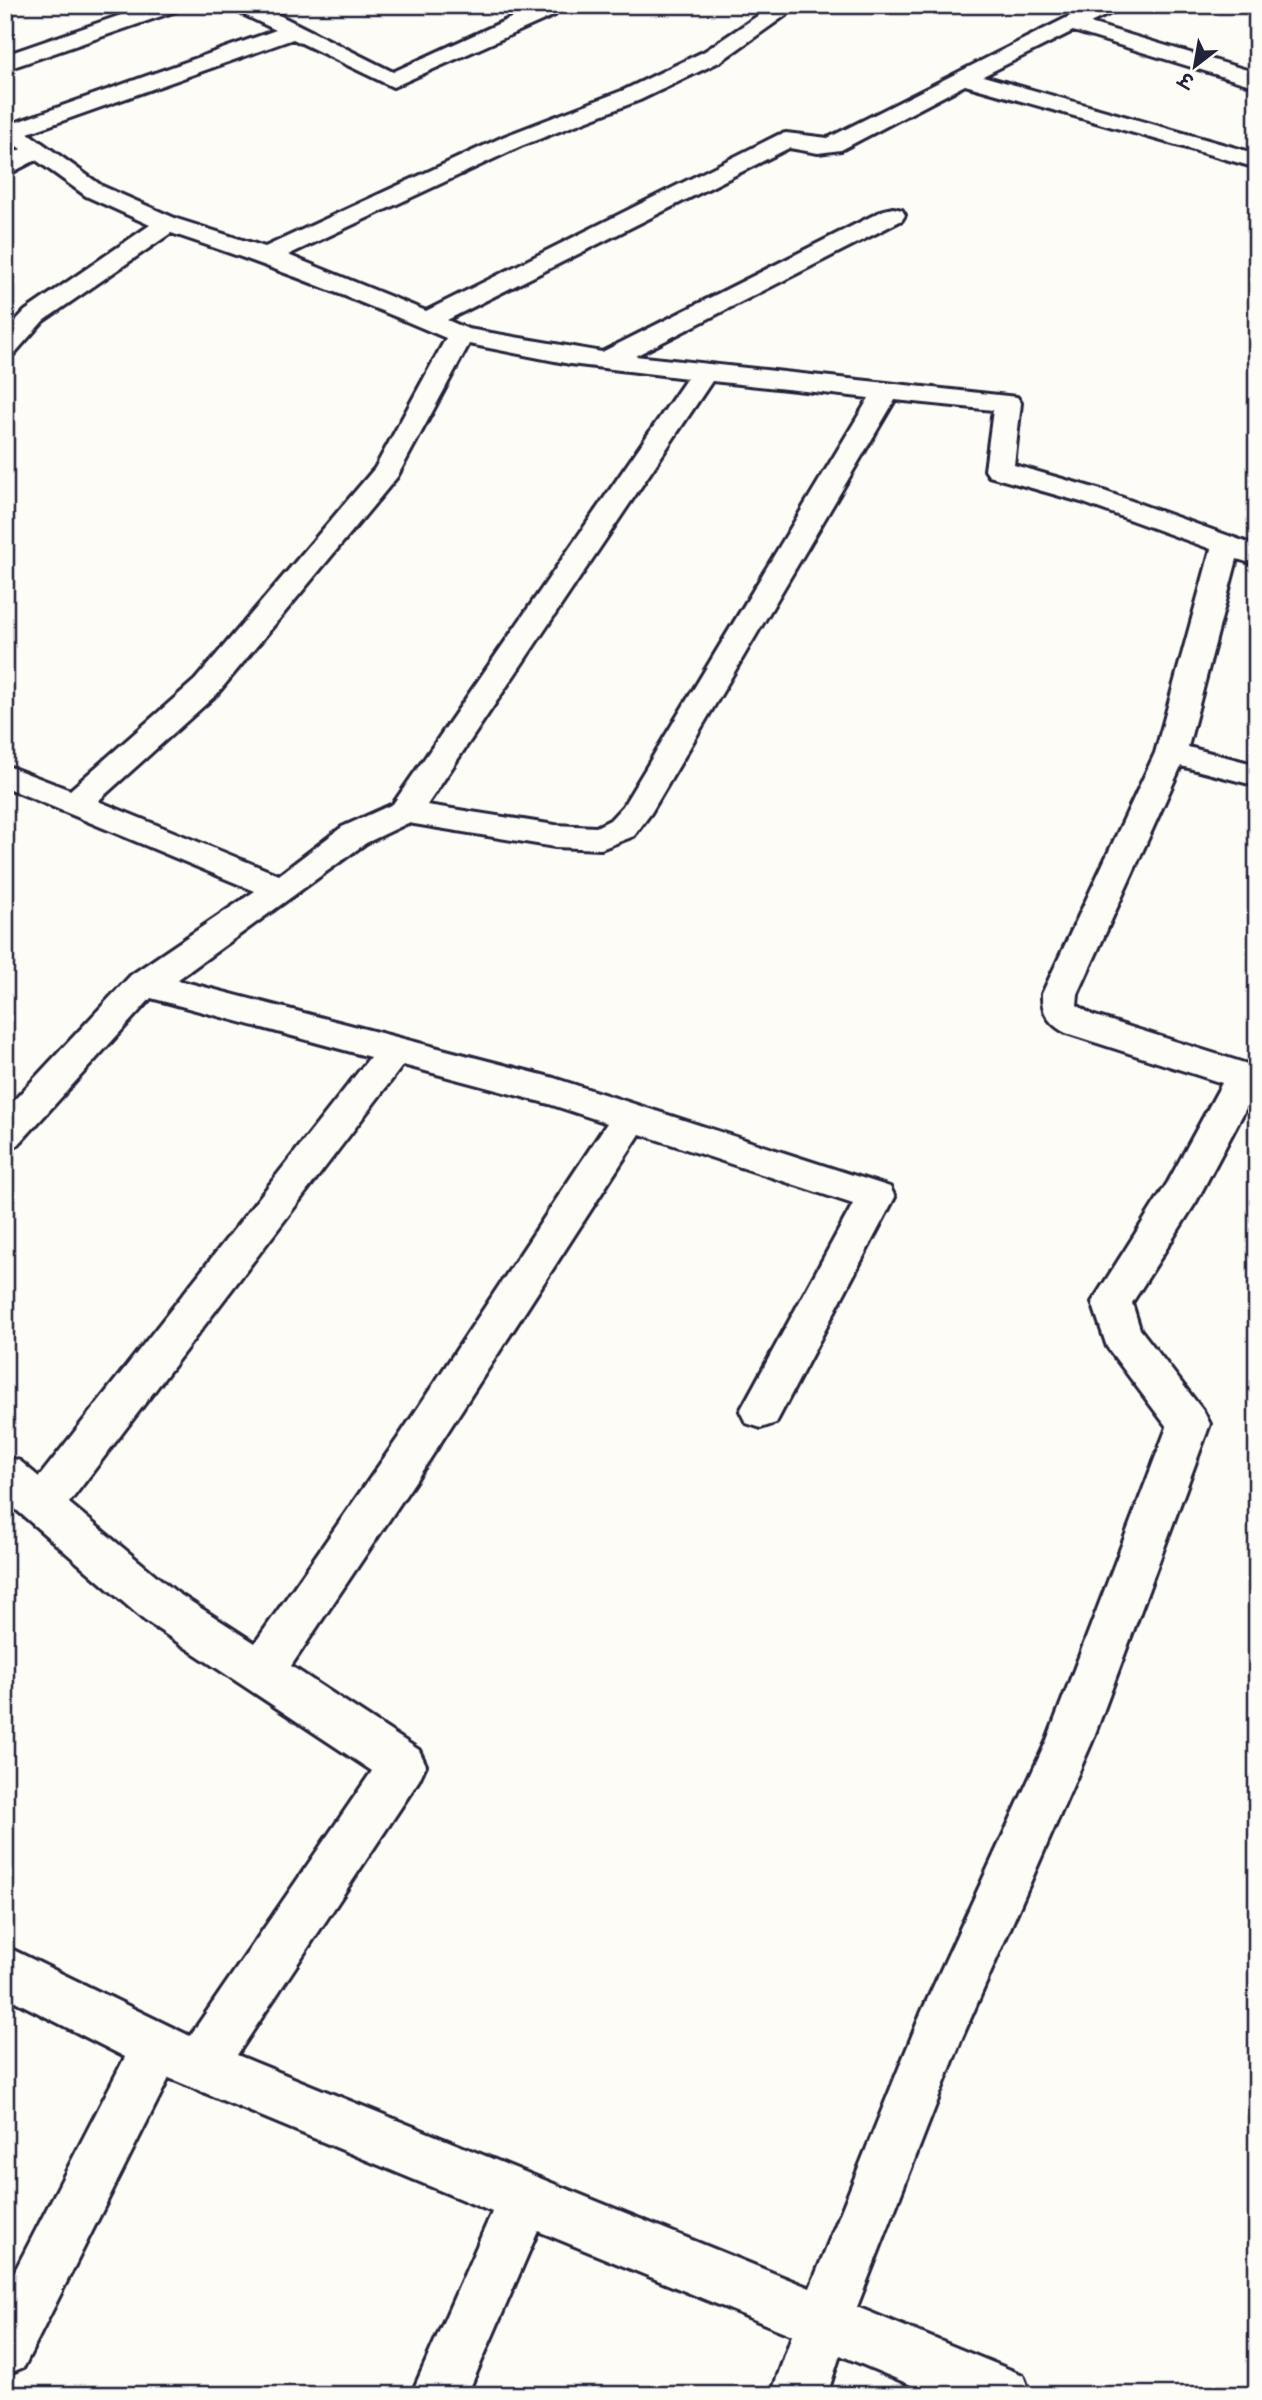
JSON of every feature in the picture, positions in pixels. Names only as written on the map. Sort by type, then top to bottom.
[{"type":"street","points":[[5,63],[171,5]]},
{"type":"street","points":[[242,5],[393,80],[547,10]]},
{"type":"street","points":[[427,320],[786,140],[818,146],[833,145],[1105,7]]},
{"type":"street","points":[[267,256],[513,141],[632,95],[713,56],[782,10]]},
{"type":"street","points":[[1071,24],[1257,80]]},
{"type":"street","points":[[9,129],[294,31]]},
{"type":"street","points":[[963,77],[1257,161]]},
{"type":"street","points":[[9,129],[94,191],[168,224],[267,256],[461,335],[570,356],[1007,403],[999,470],[1091,496],[1241,551],[1171,753],[1060,993],[1059,1007],[1067,1018],[1079,1024],[1250,1079],[1112,1302],[1121,1335],[1189,1424],[1069,1742],[940,2029],[824,2321],[799,2395]]},
{"type":"street","points":[[5,169],[37,149]]},
{"type":"street","points":[[606,360],[893,215]]},
{"type":"street","points":[[5,348],[34,316],[168,224]]},
{"type":"street","points":[[74,804],[206,687],[387,471],[461,335]]},
{"type":"street","points":[[5,1135],[144,984],[282,889],[354,835],[405,812],[704,372]]},
{"type":"street","points":[[405,812],[555,836],[601,838],[622,828],[635,813],[886,392]]},
{"type":"street","points":[[1171,753],[1257,776]]},
{"type":"street","points":[[5,775],[282,889]]},
{"type":"street","points":[[144,984],[554,1092],[876,1197],[761,1411]]},
{"type":"street","points":[[42,1506],[395,1050]]},
{"type":"street","points":[[261,1672],[413,1450],[632,1117]]},
{"type":"street","points":[[5,1474],[160,1606],[403,1765],[178,2056],[5,2348]]},
{"type":"street","points":[[5,1970],[178,2056],[1003,2395]]},
{"type":"street","points":[[439,2395],[525,2199]]}]
